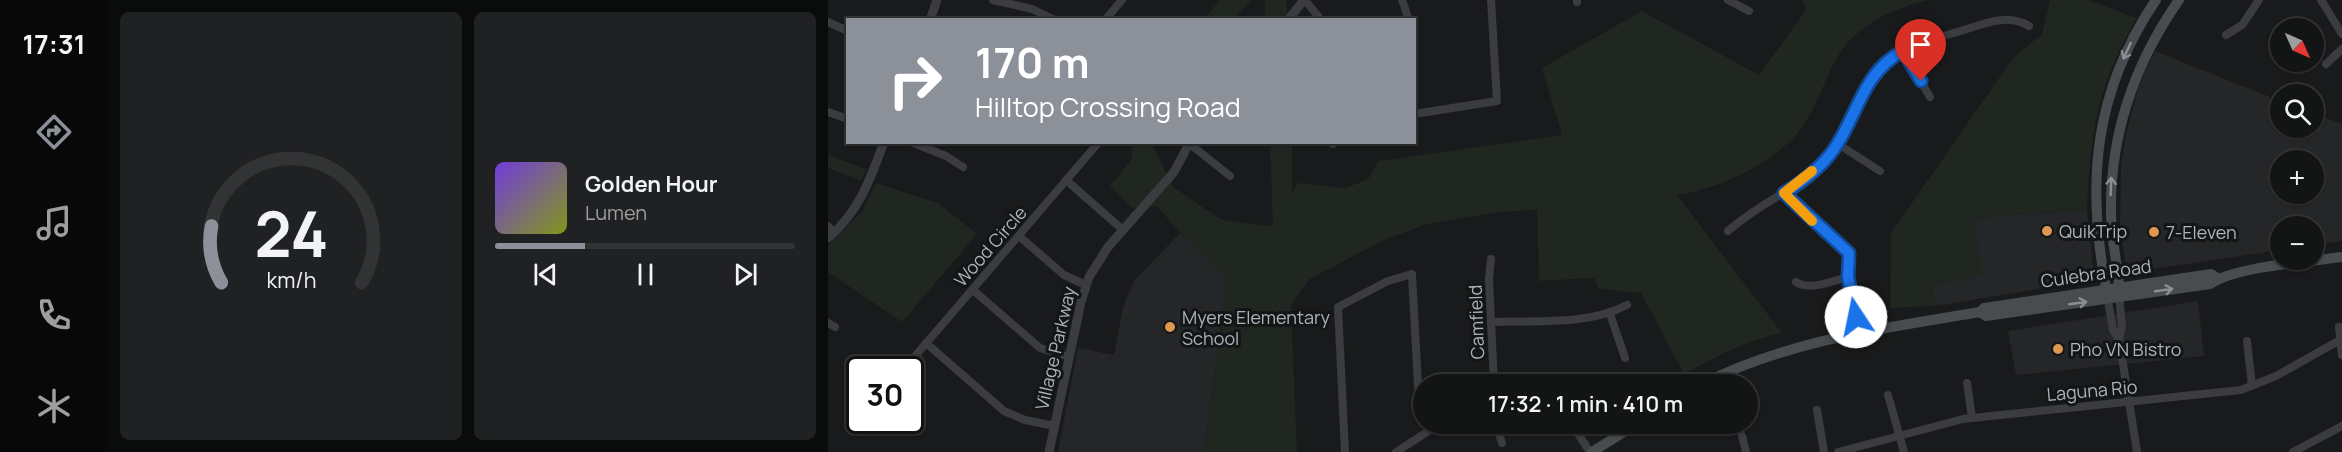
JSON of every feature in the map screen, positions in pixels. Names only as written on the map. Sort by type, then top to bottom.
[{"type":"main road","points":[[2113,292],[2096,214],[2096,167],[2102,120],[2126,52],[2156,0]]},
{"type":"main road","points":[[2113,292],[2110,214],[2112,168],[2128,100],[2145,57],[2179,0]]},
{"type":"main road","points":[[2096,214],[2110,214]]},
{"type":"main road","name":"Culebra Road","points":[[1726,374],[1774,354],[1858,332],[1980,312],[1984,308],[2113,292],[2211,274],[2219,279],[2342,257]]},
{"type":"main road","points":[[1591,452],[1620,434]]},
{"type":"street","points":[[931,18],[938,0]]},
{"type":"street","points":[[993,0],[1032,9],[1051,18]]},
{"type":"street","points":[[1107,18],[1122,0]]},
{"type":"street","points":[[1290,18],[1304,0],[1320,18]]},
{"type":"street","points":[[1402,0],[1408,18]]},
{"type":"street","points":[[1416,114],[1497,102],[1491,0]]},
{"type":"street","points":[[1728,0],[1749,11]]},
{"type":"street","points":[[2226,35],[2242,25],[2259,0]]},
{"type":"street","points":[[2321,2],[2342,34]]},
{"type":"street","points":[[1728,231],[1784,193],[1824,161],[1838,144],[1863,89],[1884,63],[1903,51],[1994,21],[2013,19],[2029,26]]},
{"type":"street","points":[[828,22],[846,30]]},
{"type":"street","points":[[2326,64],[2342,49]]},
{"type":"street","points":[[1903,51],[1930,97]]},
{"type":"street","points":[[828,112],[846,118]]},
{"type":"street","points":[[830,232],[859,204],[883,144]]},
{"type":"street","points":[[915,144],[946,156],[963,167]]},
{"type":"street","name":"Wood Circle","points":[[915,356],[1097,144]]},
{"type":"street","name":"Village Parkway","points":[[1049,452],[1086,285],[1095,264],[1173,172],[1189,144]]},
{"type":"street","points":[[1191,144],[1230,176]]},
{"type":"street","points":[[1838,144],[1880,171]]},
{"type":"street","points":[[1066,180],[1123,230]]},
{"type":"street","points":[[1784,193],[1849,253],[1848,277],[1858,332]]},
{"type":"street","points":[[1019,236],[1064,275],[1086,285]]},
{"type":"street","name":"Camfield","points":[[1491,259],[1489,279],[1494,374]]},
{"type":"street","points":[[1345,452],[1338,307],[1388,281],[1412,274],[1418,374]]},
{"type":"street","points":[[1796,282],[1801,286],[1848,277]]},
{"type":"street","points":[[972,290],[1040,348],[1070,357]]},
{"type":"street","points":[[2113,292],[2113,330],[2119,339],[2137,452]]},
{"type":"street","points":[[1491,322],[1610,314],[1627,305]]},
{"type":"street","points":[[1610,314],[1625,358]]},
{"type":"street","points":[[2339,327],[2342,355]]},
{"type":"street","name":"Laguna Rio","points":[[1839,452],[1972,418],[2229,392],[2252,386],[2340,340]]},
{"type":"street","points":[[2247,341],[2252,386]]},
{"type":"street","points":[[926,343],[1005,411],[1025,420],[1055,426]]},
{"type":"street","points":[[1967,383],[1972,418]]},
{"type":"street","points":[[1888,395],[1904,452]]},
{"type":"street","points":[[1817,410],[1824,452]]},
{"type":"street","points":[[2292,452],[2342,426]]},
{"type":"street","points":[[1396,452],[1406,449],[1424,434]]},
{"type":"street","points":[[1499,434],[1502,443]]},
{"type":"street","points":[[1579,434],[1591,452]]},
{"type":"street","points":[[1742,436],[1746,452]]},
{"type":"shaded area","points":[[1220,0],[1251,0],[1235,18],[1205,18]]},
{"type":"shaded area","points":[[1265,0],[1286,0],[1288,18],[1265,18]]},
{"type":"shaded area","points":[[1802,0],[1928,0],[1900,8],[1886,15],[1873,22],[1850,41],[1840,52],[1803,126],[1785,146],[1742,174],[1710,187],[1677,195],[1782,333],[1720,355],[1684,374],[1641,293],[1599,289],[1594,278],[1539,281],[1537,210],[1499,212],[1427,224],[1384,240],[1310,279],[1291,305],[1297,452],[1204,452],[1227,279],[1180,233],[1157,206],[1132,208],[1110,186],[1131,160],[1133,144],[1154,144],[1173,187],[1222,220],[1273,226],[1270,144],[1292,144],[1292,194],[1298,183],[1346,188],[1368,179],[1379,161],[1562,135],[1542,68],[1642,11],[1759,75],[1806,10]]},
{"type":"shaded area","points":[[2050,0],[2088,0],[2137,18],[2113,66],[2098,111],[2090,158],[2087,211],[2011,214],[1974,219],[1982,275],[1931,284],[1935,306],[1890,308],[1891,233],[2013,58],[2042,34]]},
{"type":"shaded area","points":[[2155,51],[2270,97],[2270,138],[2324,138],[2324,117],[2342,124],[2342,241],[2324,243],[2324,216],[2270,216],[2270,251],[2133,272],[2126,267],[2120,229],[2121,165],[2126,134],[2138,88]]},
{"type":"shaded area","points":[[828,155],[866,169],[861,181],[828,168]]},
{"type":"shaded area","points":[[876,183],[938,203],[977,234],[902,322],[828,272],[828,245],[862,212]]},
{"type":"shaded area","points":[[2087,211],[2094,275],[2086,281],[1935,306],[1931,284],[1981,275],[1974,219],[2011,214]]},
{"type":"shaded area","name":"Myers Elementary School","points":[[1180,233],[1227,279],[1204,452],[1058,452],[1078,348],[1114,355],[1123,307],[1134,281]]},
{"type":"shaded area","points":[[2198,301],[2204,356],[2016,375],[2008,331]]},
{"type":"slow traffic","points":[[1812,171],[1784,193],[1812,221]]},
{"type":"place","name":"QuikTrip","points":[[2047,231]]},
{"type":"place","name":"7-Eleven","points":[[2154,232]]},
{"type":"place","name":"Myers Elementary School","points":[[1170,327]]},
{"type":"place","name":"Pho VN Bistro","points":[[2058,349]]},
{"type":"route","points":[[1856,317],[1848,277],[1849,253],[1830,238],[1784,193],[1824,161],[1838,144],[1863,89],[1884,63],[1903,51],[1921,81]]}]
